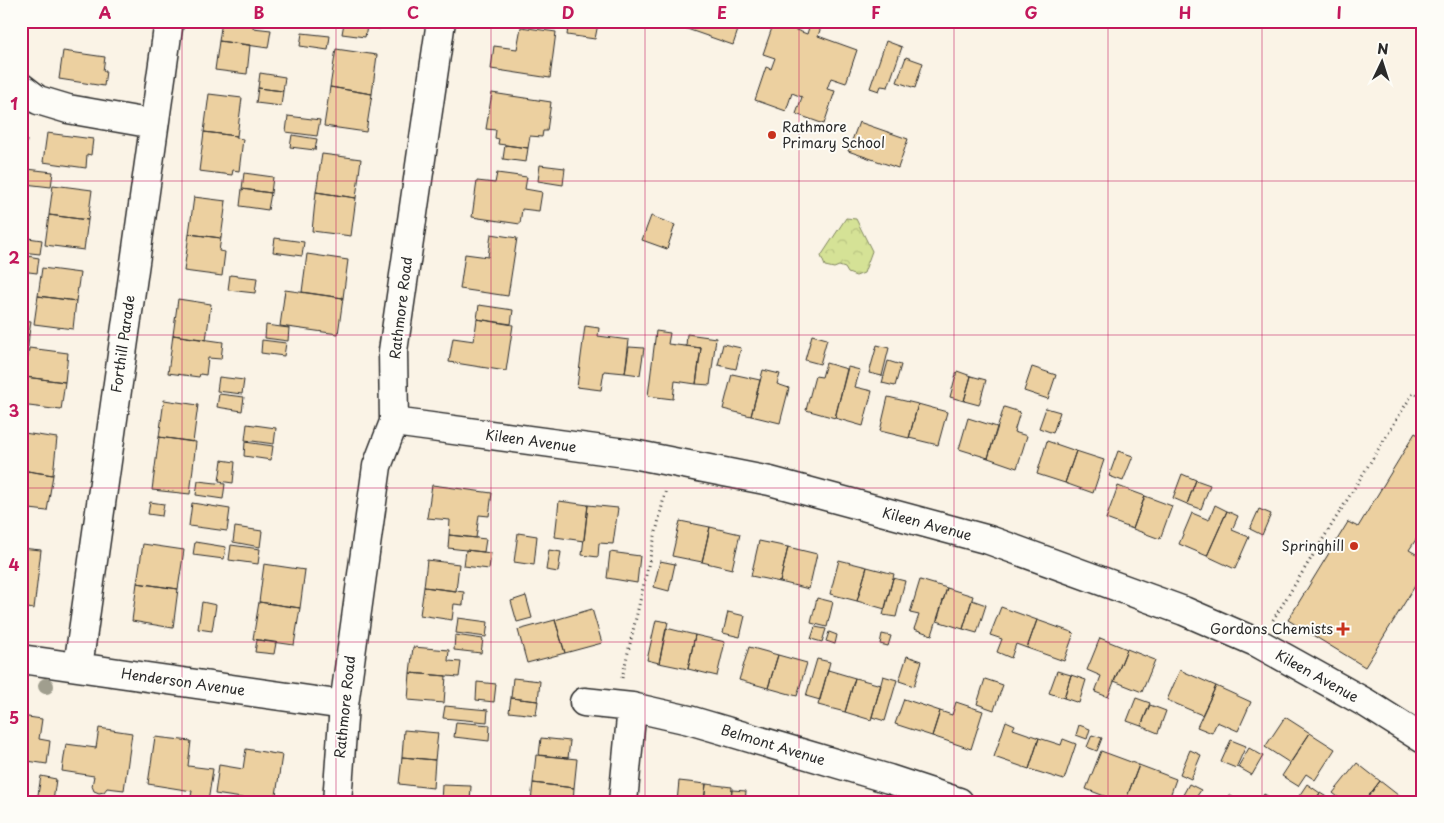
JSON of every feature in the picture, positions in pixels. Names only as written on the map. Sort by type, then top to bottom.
[{"type":"street","name":"Forthill Parade","points":[[78,667],[169,21]]},
{"type":"street","name":"Rathmore Road","points":[[337,802],[344,706],[377,466],[394,422],[393,351],[441,21]]},
{"type":"street","points":[[21,88],[38,100],[68,109],[154,124]]},
{"type":"street","name":"Kileen Avenue","points":[[394,422],[623,453],[770,481],[989,540],[1184,611],[1258,643],[1366,703],[1423,740]]},
{"type":"street","name":"Henderson Avenue","points":[[21,659],[344,706]]},
{"type":"street","name":"Belmont Avenue","points":[[584,702],[624,706],[689,720],[886,790],[959,802]]},
{"type":"street","points":[[623,802],[624,706]]},
{"type":"path","points":[[1258,643],[1413,393],[1423,396]]},
{"type":"path","points":[[624,706],[672,462]]},
{"type":"green space","points":[[846,218],[856,219],[872,251],[864,273],[856,276],[839,266],[834,268],[825,266],[821,256]]},
{"type":"building","points":[[222,21],[254,21],[253,28],[271,30],[268,48],[219,41]]},
{"type":"building","points":[[264,21],[296,21],[296,25]]},
{"type":"building","points":[[341,21],[381,21],[380,29],[340,23]]},
{"type":"building","points":[[569,21],[598,24],[595,39],[567,35]]},
{"type":"building","points":[[664,21],[741,21],[733,45]]},
{"type":"building","points":[[811,21],[830,21],[828,26],[822,24],[818,36],[857,50],[846,83],[831,78],[827,89],[835,91],[824,124],[796,114],[802,97],[792,93],[786,111],[755,100],[766,67],[771,69],[775,58],[763,54],[774,22],[807,34]]},
{"type":"building","points":[[344,23],[367,27],[365,37],[342,34]]},
{"type":"building","points":[[521,27],[556,32],[550,78],[491,69],[494,46],[517,49]]},
{"type":"building","points":[[302,33],[330,36],[328,50],[300,46]]},
{"type":"building","points":[[219,41],[250,45],[247,74],[215,70]]},
{"type":"building","points":[[886,41],[902,47],[888,87],[881,86],[879,91],[870,88]]},
{"type":"building","points":[[336,49],[377,55],[372,94],[330,87]]},
{"type":"building","points":[[63,51],[105,57],[103,71],[106,71],[104,86],[59,79]]},
{"type":"building","points":[[906,57],[923,63],[915,88],[897,82]]},
{"type":"building","points":[[260,73],[285,77],[283,91],[258,88]]},
{"type":"building","points":[[330,87],[372,94],[366,132],[324,126]]},
{"type":"building","points":[[258,88],[283,91],[281,106],[256,103]]},
{"type":"building","points":[[492,93],[551,102],[547,131],[543,131],[542,137],[530,136],[528,148],[498,144],[499,139],[495,138],[496,130],[486,129]]},
{"type":"building","points":[[209,94],[242,98],[237,136],[204,132]]},
{"type":"building","points":[[288,116],[320,120],[317,136],[286,132]]},
{"type":"building","points":[[859,122],[908,139],[898,168],[848,151]]},
{"type":"building","points":[[204,132],[237,136],[237,138],[243,139],[239,171],[233,170],[232,175],[199,171]]},
{"type":"building","points":[[47,133],[93,139],[91,155],[87,154],[86,168],[43,162]]},
{"type":"building","points":[[292,135],[317,139],[315,150],[290,147]]},
{"type":"building","points":[[21,140],[27,140],[21,181]]},
{"type":"building","points":[[505,145],[528,148],[526,162],[503,159]]},
{"type":"building","points":[[322,154],[361,159],[356,198],[316,192]]},
{"type":"building","points":[[540,165],[565,168],[563,185],[538,181]]},
{"type":"building","points":[[27,169],[53,172],[51,187],[25,184]]},
{"type":"building","points":[[244,173],[273,177],[271,193],[242,189]]},
{"type":"building","points":[[497,173],[527,177],[525,189],[542,192],[539,211],[522,209],[520,224],[472,217],[477,181],[495,183]]},
{"type":"building","points":[[53,185],[92,190],[88,220],[49,215]]},
{"type":"building","points":[[242,189],[271,193],[268,210],[240,206]]},
{"type":"building","points":[[21,191],[24,191],[22,204],[21,203]]},
{"type":"building","points":[[316,192],[356,198],[351,236],[312,231]]},
{"type":"building","points":[[194,197],[226,201],[221,238],[189,234]]},
{"type":"building","points":[[49,215],[88,220],[84,250],[45,245]]},
{"type":"building","points":[[651,216],[675,225],[667,249],[642,240]]},
{"type":"building","points":[[189,234],[221,238],[219,251],[225,252],[222,276],[184,271]]},
{"type":"building","points":[[491,234],[517,238],[508,296],[460,289],[465,254],[488,257]]},
{"type":"building","points":[[21,237],[42,240],[40,254],[21,252]]},
{"type":"building","points":[[275,238],[304,242],[302,256],[273,252]]},
{"type":"building","points":[[307,254],[348,260],[343,298],[302,292]]},
{"type":"building","points":[[21,255],[39,258],[37,273],[21,271]]},
{"type":"building","points":[[42,268],[80,273],[76,301],[38,296]]},
{"type":"building","points":[[230,275],[257,278],[255,293],[228,290]]},
{"type":"building","points":[[285,290],[343,298],[338,334],[280,326]]},
{"type":"building","points":[[38,296],[76,301],[73,329],[34,324]]},
{"type":"building","points":[[178,299],[211,304],[206,340],[173,335]]},
{"type":"building","points":[[479,305],[513,310],[511,324],[477,319]]},
{"type":"building","points":[[477,319],[513,325],[506,371],[449,362],[453,338],[474,341]]},
{"type":"building","points":[[21,320],[31,321],[29,335],[21,334]]},
{"type":"building","points":[[266,325],[289,328],[288,341],[265,338]]},
{"type":"building","points":[[585,326],[599,328],[598,336],[629,340],[625,373],[604,371],[601,390],[577,387]]},
{"type":"building","points":[[656,331],[670,333],[668,344],[701,348],[696,384],[675,381],[673,399],[648,396]]},
{"type":"building","points":[[21,334],[29,335],[28,347],[21,347]]},
{"type":"building","points":[[687,334],[716,338],[710,385],[696,384],[701,348],[686,346]]},
{"type":"building","points":[[173,335],[223,342],[221,359],[208,358],[206,375],[200,374],[199,377],[168,373]]},
{"type":"building","points":[[812,335],[827,339],[820,364],[805,360]]},
{"type":"building","points":[[262,340],[286,343],[284,356],[261,353]]},
{"type":"building","points":[[723,344],[741,348],[736,369],[718,365]]},
{"type":"building","points":[[877,345],[889,348],[882,376],[869,373]]},
{"type":"building","points":[[629,347],[644,348],[640,375],[625,373]]},
{"type":"building","points":[[29,348],[68,353],[65,382],[25,377]]},
{"type":"building","points":[[888,361],[901,365],[895,386],[882,383]]},
{"type":"building","points":[[826,363],[847,369],[835,418],[806,410],[815,376],[822,377]]},
{"type":"building","points":[[848,367],[860,370],[855,387],[872,391],[863,426],[835,418]]},
{"type":"building","points":[[1032,367],[1056,375],[1048,399],[1024,391]]},
{"type":"building","points":[[763,370],[780,374],[777,384],[789,388],[780,423],[751,416]]},
{"type":"building","points":[[957,371],[971,376],[964,401],[950,397]]},
{"type":"building","points":[[732,374],[760,380],[751,416],[723,409]]},
{"type":"building","points":[[971,376],[986,380],[979,405],[964,401]]},
{"type":"building","points":[[25,377],[65,382],[61,410],[21,405]]},
{"type":"building","points":[[219,377],[244,380],[242,394],[217,391]]},
{"type":"building","points":[[219,394],[244,397],[242,411],[217,407]]},
{"type":"building","points":[[888,397],[918,404],[909,438],[880,431]]},
{"type":"building","points":[[164,400],[198,405],[193,442],[159,437]]},
{"type":"building","points":[[918,404],[947,412],[938,445],[909,438]]},
{"type":"building","points":[[1004,407],[1020,412],[1014,432],[1027,436],[1017,468],[988,458]]},
{"type":"building","points":[[1046,408],[1060,412],[1053,433],[1039,428]]},
{"type":"building","points":[[968,418],[997,427],[988,458],[959,449]]},
{"type":"building","points":[[247,424],[276,428],[274,444],[245,440]]},
{"type":"building","points":[[24,433],[57,438],[53,475],[21,470]]},
{"type":"building","points":[[1415,433],[1422,437],[1423,435],[1423,529],[1409,550],[1423,558],[1423,573],[1365,667],[1288,620],[1348,522],[1358,527]]},
{"type":"building","points":[[159,437],[196,442],[190,494],[152,490]]},
{"type":"building","points":[[1047,441],[1076,451],[1065,483],[1037,474]]},
{"type":"building","points":[[245,442],[273,446],[271,460],[244,456]]},
{"type":"building","points":[[1076,451],[1104,460],[1093,493],[1065,483]]},
{"type":"building","points":[[1118,451],[1133,456],[1123,481],[1109,476]]},
{"type":"building","points":[[222,460],[235,462],[233,483],[219,481]]},
{"type":"building","points":[[21,470],[53,475],[47,511],[21,508]]},
{"type":"building","points":[[1182,474],[1196,480],[1187,504],[1173,498]]},
{"type":"building","points":[[1196,480],[1210,485],[1201,509],[1187,504]]},
{"type":"building","points":[[198,481],[225,484],[223,499],[196,495]]},
{"type":"building","points":[[432,485],[492,493],[489,516],[479,515],[476,538],[449,535],[450,520],[427,518]]},
{"type":"building","points":[[1118,486],[1145,496],[1133,529],[1106,519]]},
{"type":"building","points":[[1145,496],[1172,506],[1160,539],[1133,529]]},
{"type":"building","points":[[559,501],[588,505],[584,541],[555,537]]},
{"type":"building","points":[[150,502],[164,504],[162,516],[148,514]]},
{"type":"building","points":[[192,503],[230,509],[227,531],[189,526]]},
{"type":"building","points":[[588,505],[618,508],[613,544],[599,543],[598,557],[582,555]]},
{"type":"building","points":[[1215,505],[1227,511],[1207,556],[1179,544],[1192,513],[1209,520]]},
{"type":"building","points":[[1259,509],[1271,514],[1262,535],[1250,529]]},
{"type":"building","points":[[1227,511],[1238,516],[1232,530],[1249,537],[1235,569],[1207,556]]},
{"type":"building","points":[[680,521],[710,527],[702,562],[672,556]]},
{"type":"building","points":[[235,527],[262,531],[260,547],[233,542]]},
{"type":"building","points":[[710,527],[740,534],[732,569],[702,562]]},
{"type":"building","points":[[518,533],[537,536],[534,565],[514,562]]},
{"type":"building","points":[[449,535],[486,539],[484,552],[448,548]]},
{"type":"building","points":[[759,541],[788,547],[780,582],[751,576]]},
{"type":"building","points":[[195,542],[226,547],[224,559],[193,555]]},
{"type":"building","points":[[143,544],[184,550],[178,589],[137,583]]},
{"type":"building","points":[[231,545],[260,549],[258,564],[229,560]]},
{"type":"building","points":[[788,547],[817,554],[809,589],[780,582]]},
{"type":"building","points":[[21,548],[41,550],[34,609],[21,607]]},
{"type":"building","points":[[466,550],[491,553],[489,569],[464,566]]},
{"type":"building","points":[[549,550],[561,552],[558,572],[546,570]]},
{"type":"building","points":[[610,552],[640,556],[637,583],[607,578]]},
{"type":"building","points":[[427,560],[459,564],[456,591],[424,587]]},
{"type":"building","points":[[839,560],[867,567],[857,601],[830,594]]},
{"type":"building","points":[[660,561],[675,564],[669,591],[654,587]]},
{"type":"building","points":[[264,564],[305,570],[300,608],[259,602]]},
{"type":"building","points":[[867,567],[894,574],[885,609],[857,601]]},
{"type":"building","points":[[893,578],[905,581],[896,617],[883,615]]},
{"type":"building","points":[[920,580],[947,588],[932,635],[914,629],[919,615],[910,613]]},
{"type":"building","points":[[137,583],[178,589],[173,628],[132,621]]},
{"type":"building","points":[[424,587],[464,592],[463,605],[454,604],[452,620],[420,615]]},
{"type":"building","points":[[947,588],[973,596],[963,629],[937,621]]},
{"type":"building","points":[[526,596],[532,618],[517,622],[511,601]]},
{"type":"building","points":[[817,598],[833,602],[827,627],[811,623]]},
{"type":"building","points":[[972,600],[986,605],[977,633],[963,629]]},
{"type":"building","points":[[202,602],[216,605],[212,631],[198,629]]},
{"type":"building","points":[[259,602],[300,608],[294,645],[253,639]]},
{"type":"building","points":[[1001,607],[1037,620],[1027,648],[1016,644],[1011,658],[997,652],[1002,639],[990,635]]},
{"type":"building","points":[[592,609],[602,643],[565,653],[555,620]]},
{"type":"building","points":[[728,612],[745,616],[740,637],[723,633]]},
{"type":"building","points":[[458,618],[488,622],[486,637],[456,633]]},
{"type":"building","points":[[555,620],[565,653],[527,663],[518,630]]},
{"type":"building","points":[[656,620],[668,622],[659,663],[647,660]]},
{"type":"building","points":[[1037,620],[1074,633],[1064,661],[1027,648]]},
{"type":"building","points":[[815,627],[826,629],[822,642],[811,639]]},
{"type":"building","points":[[666,628],[695,635],[688,669],[659,663]]},
{"type":"building","points":[[829,632],[837,635],[835,644],[826,641]]},
{"type":"building","points":[[882,634],[891,636],[888,646],[880,644]]},
{"type":"building","points":[[455,635],[483,639],[481,653],[454,650]]},
{"type":"building","points":[[695,635],[725,642],[717,676],[688,669]]},
{"type":"building","points":[[1100,638],[1127,649],[1108,697],[1095,692],[1101,676],[1087,670]]},
{"type":"building","points":[[257,640],[276,643],[274,654],[255,652]]},
{"type":"building","points":[[413,647],[449,650],[448,661],[461,662],[459,677],[410,673]]},
{"type":"building","points":[[749,647],[778,655],[768,688],[739,680]]},
{"type":"building","points":[[1127,649],[1155,660],[1142,692],[1114,681]]},
{"type":"building","points":[[778,655],[807,663],[797,696],[768,688]]},
{"type":"building","points":[[907,656],[922,661],[914,686],[899,681]]},
{"type":"building","points":[[817,659],[830,662],[820,700],[806,696]]},
{"type":"building","points":[[828,670],[855,678],[845,712],[818,705]]},
{"type":"building","points":[[1180,670],[1216,686],[1202,715],[1167,700]]},
{"type":"building","points":[[1057,671],[1071,675],[1064,698],[1049,693]]},
{"type":"building","points":[[410,673],[446,676],[444,703],[408,700]]},
{"type":"building","points":[[1071,675],[1086,680],[1079,703],[1064,698]]},
{"type":"building","points":[[883,676],[897,680],[885,721],[872,717]]},
{"type":"building","points":[[513,678],[540,681],[538,701],[511,698]]},
{"type":"building","points":[[855,678],[881,685],[871,720],[845,712]]},
{"type":"building","points":[[985,679],[1003,685],[994,710],[977,704]]},
{"type":"building","points":[[477,682],[496,684],[494,702],[476,700]]},
{"type":"building","points":[[1216,686],[1251,702],[1238,731],[1217,722],[1212,733],[1197,727]]},
{"type":"building","points":[[511,698],[538,701],[536,715],[509,712]]},
{"type":"building","points":[[1136,698],[1150,703],[1141,726],[1127,721]]},
{"type":"building","points":[[904,699],[940,711],[932,736],[895,724]]},
{"type":"building","points":[[956,702],[983,711],[971,749],[932,736],[940,711],[952,715]]},
{"type":"building","points":[[1150,705],[1166,711],[1158,733],[1141,726]]},
{"type":"building","points":[[445,706],[488,710],[487,722],[443,718]]},
{"type":"building","points":[[21,716],[42,719],[39,739],[50,741],[47,764],[21,760]]},
{"type":"building","points":[[1285,717],[1310,733],[1290,763],[1265,747]]},
{"type":"building","points":[[1006,721],[1015,725],[1013,729],[1039,738],[1029,769],[994,757]]},
{"type":"building","points":[[456,722],[490,725],[489,741],[454,737]]},
{"type":"building","points":[[1079,725],[1090,729],[1087,739],[1076,735]]},
{"type":"building","points":[[99,728],[132,733],[124,790],[107,788],[104,792],[99,793],[94,791],[92,786],[94,776],[62,771],[66,744],[96,748]]},
{"type":"building","points":[[404,730],[438,733],[435,760],[402,757]]},
{"type":"building","points":[[1310,733],[1335,749],[1315,780],[1306,774],[1298,786],[1282,776]]},
{"type":"building","points":[[1092,735],[1102,738],[1097,751],[1087,747]]},
{"type":"building","points":[[155,737],[191,741],[188,766],[213,769],[208,802],[190,802],[192,791],[148,784]]},
{"type":"building","points":[[541,738],[570,741],[568,758],[539,755]]},
{"type":"building","points":[[1039,738],[1061,745],[1063,739],[1076,744],[1064,780],[1029,769]]},
{"type":"building","points":[[1231,740],[1246,746],[1236,768],[1221,762]]},
{"type":"building","points":[[1249,748],[1263,756],[1252,775],[1238,767]]},
{"type":"building","points":[[246,749],[282,755],[275,802],[254,802],[255,800],[215,794],[219,765],[243,769]]},
{"type":"building","points":[[1190,750],[1201,755],[1191,779],[1180,774]]},
{"type":"building","points":[[1101,751],[1139,765],[1125,802],[1120,802],[1086,789]]},
{"type":"building","points":[[536,755],[577,759],[574,788],[533,783]]},
{"type":"building","points":[[402,757],[435,760],[433,788],[399,784]]},
{"type":"building","points":[[1357,763],[1380,781],[1364,802],[1344,802],[1333,793]]},
{"type":"building","points":[[1139,765],[1176,779],[1168,802],[1125,802]]},
{"type":"building","points":[[41,776],[56,779],[53,802],[37,801]]},
{"type":"building","points":[[679,781],[706,784],[704,802],[677,802]]},
{"type":"building","points":[[1380,781],[1403,799],[1401,802],[1364,802]]},
{"type":"building","points":[[533,783],[574,788],[573,802],[531,802]]},
{"type":"building","points":[[706,784],[732,787],[731,802],[704,802]]},
{"type":"building","points":[[1189,784],[1201,790],[1197,796],[1207,802],[1179,802]]},
{"type":"building","points":[[1307,784],[1320,793],[1314,802],[1295,802]]},
{"type":"building","points":[[442,785],[471,786],[470,802],[441,802]]},
{"type":"building","points":[[732,790],[746,791],[745,802],[731,802]]},
{"type":"building","points":[[1320,793],[1333,801],[1333,802],[1314,802]]},
{"type":"building","points":[[1264,794],[1278,802],[1260,802]]},
{"type":"building","points":[[1229,795],[1241,802],[1225,802]]},
{"type":"place","name":"Rathmore Primary School","points":[[772,135]]},
{"type":"place","name":"Springhill","points":[[1354,546]]},
{"type":"place","name":"Gordons Chemists","points":[[1343,629]]}]
